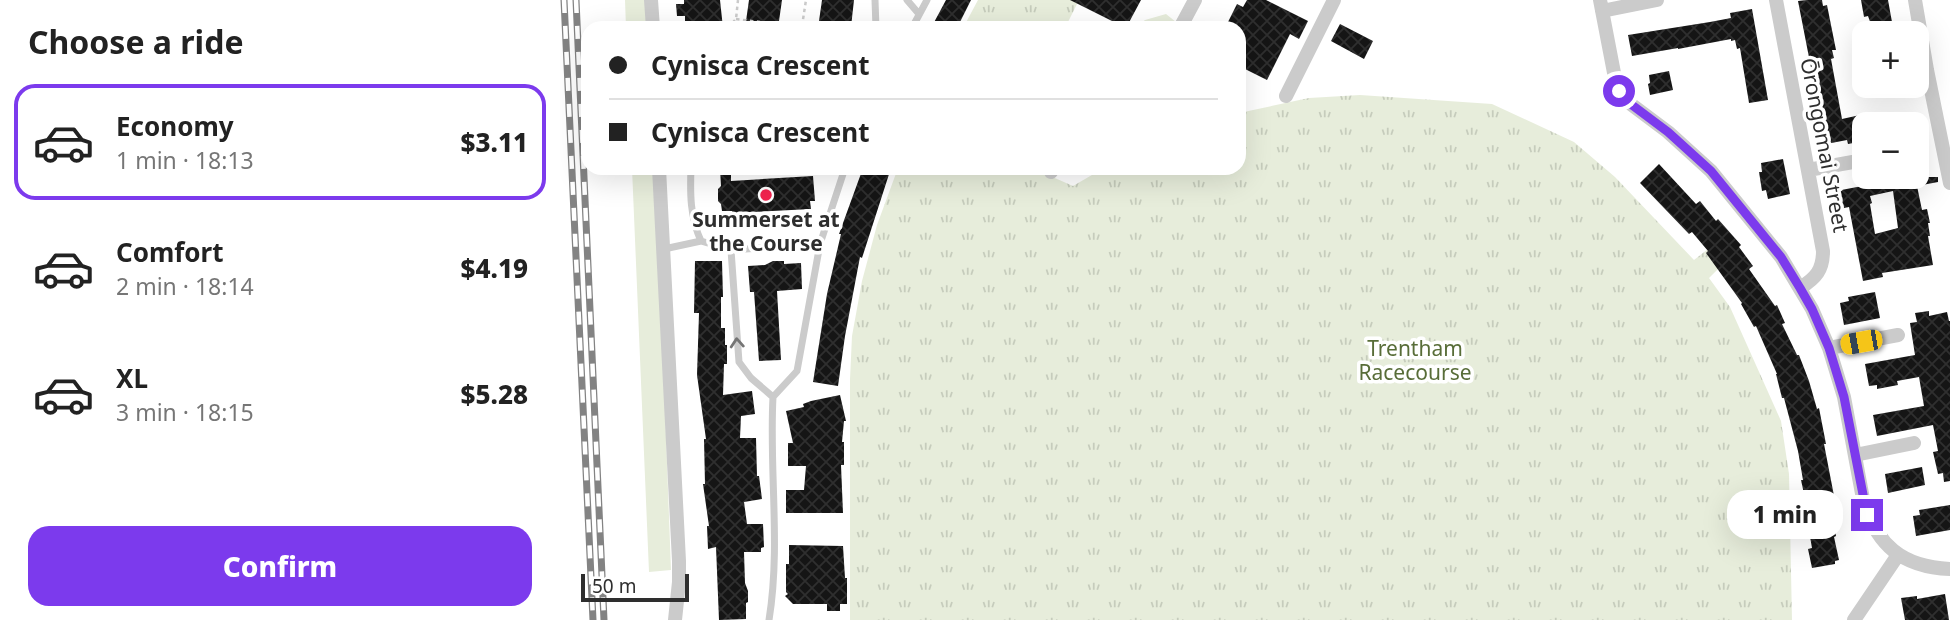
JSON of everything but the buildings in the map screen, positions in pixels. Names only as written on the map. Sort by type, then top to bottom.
[{"type":"street","points":[[651,0],[652,21]]},
{"type":"street","points":[[1184,21],[1195,0]]},
{"type":"street","points":[[1286,96],[1334,0]]},
{"type":"street","points":[[1657,0],[1601,5],[1615,78],[1624,99],[1668,132],[1711,171],[1781,257],[1800,288],[1829,348],[1844,397],[1867,515],[1881,539],[1898,555],[1911,562],[1950,569]]},
{"type":"street","name":"Ōrongomai Street","points":[[1776,0],[1824,251],[1817,275],[1800,288]]},
{"type":"street","points":[[1915,0],[1943,107],[1950,183]]},
{"type":"street","points":[[1808,170],[1852,162]]},
{"type":"street","points":[[659,175],[679,561],[675,620]]},
{"type":"street","points":[[1829,348],[1898,335]]},
{"type":"street","points":[[1855,455],[1914,443]]},
{"type":"street","points":[[1854,620],[1898,555]]},
{"type":"lane","points":[[875,0],[876,21]]},
{"type":"lane","points":[[907,0],[919,14]]},
{"type":"lane","points":[[916,21],[927,0]]},
{"type":"lane","points":[[691,175],[693,224],[701,241]]},
{"type":"lane","points":[[769,620],[774,576],[775,528],[773,397],[797,371],[820,244],[840,175]]},
{"type":"lane","points":[[663,249],[701,241],[731,250],[820,244]]},
{"type":"lane","points":[[731,250],[738,362],[751,378],[773,397]]},
{"type":"path","points":[[738,0],[736,19],[752,21]]},
{"type":"path","points":[[803,21],[806,0]]},
{"type":"green space","points":[[625,0],[649,0],[650,21],[626,21]]},
{"type":"green space","points":[[978,0],[1079,0],[1068,21],[967,21]]},
{"type":"green space","points":[[1166,14],[1175,21],[1144,21]]},
{"type":"green space","name":"Trentham Racecourse","points":[[1360,95],[1492,104],[1574,142],[1615,177],[1694,260],[1708,249],[1722,265],[1709,278],[1730,307],[1781,421],[1789,474],[1792,620],[850,620],[852,336],[862,281],[877,225],[895,175],[1048,175],[1073,186],[1092,175],[1246,175],[1246,112],[1309,98]]},
{"type":"green space","points":[[632,175],[656,175],[671,570],[649,572]]},
{"type":"railway","points":[[564,0],[593,620]]},
{"type":"railway","points":[[576,0],[581,111]]},
{"type":"railway","points":[[584,175],[604,620]]},
{"type":"place","name":"Summerset at the Course","points":[[766,195]]},
{"type":"route","points":[[1619,91],[1624,99],[1668,132],[1711,171],[1781,257],[1800,288],[1829,348],[1844,397],[1867,515]]}]
